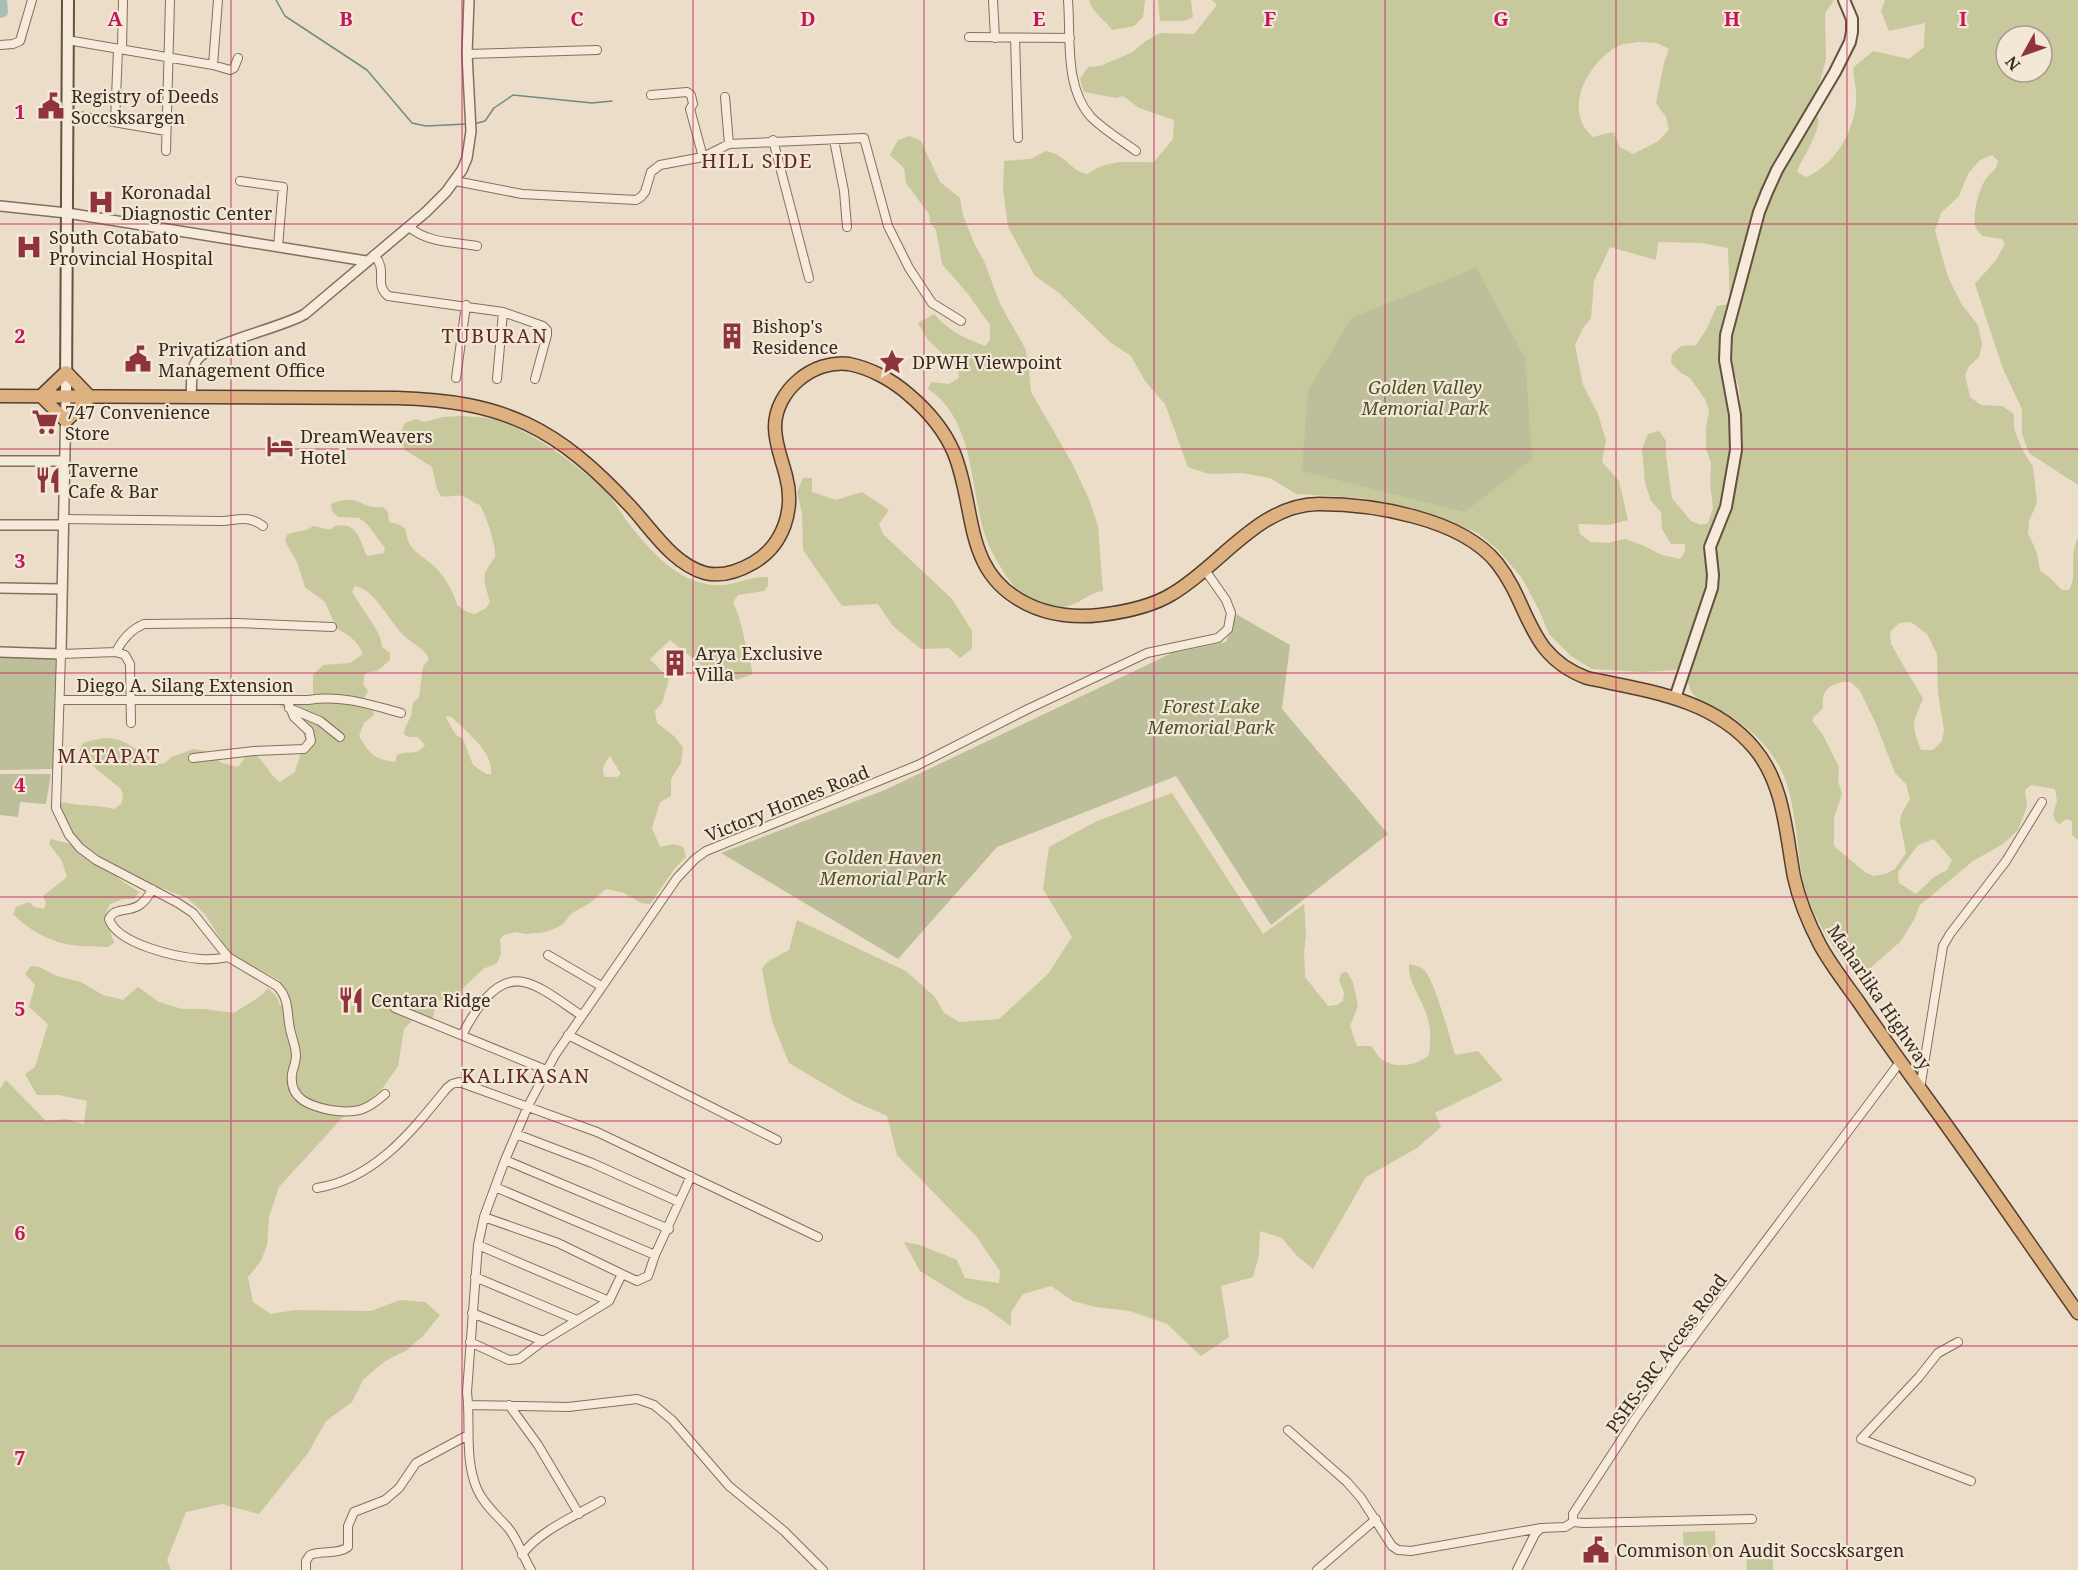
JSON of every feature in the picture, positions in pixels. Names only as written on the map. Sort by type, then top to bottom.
[{"type":"highway","name":"Maharlika Highway","points":[[0,396],[422,399],[461,403],[501,412],[543,432],[584,460],[680,560],[692,568],[716,574],[740,569],[760,559],[773,546],[784,528],[790,505],[789,492],[775,427],[780,405],[789,390],[801,377],[811,371],[831,365],[848,364],[870,371],[897,385],[922,406],[944,432],[959,468],[981,560],[994,580],[1012,596],[1038,609],[1078,616],[1114,614],[1163,600],[1182,588],[1266,520],[1305,504],[1334,504],[1403,514],[1425,519],[1450,529],[1478,545],[1497,563],[1542,645],[1560,664],[1587,678],[1675,698],[1701,707],[1724,719],[1746,739],[1763,760],[1778,796],[1795,879],[1813,931],[1832,965],[2078,1313]]},
{"type":"highway","points":[[66,372],[90,397],[66,421],[41,396],[66,372]]},
{"type":"main road","points":[[66,397],[68,0]]},
{"type":"main road","points":[[1675,698],[1712,588],[1710,547],[1723,518],[1734,468],[1735,415],[1725,360],[1726,335],[1767,192],[1777,170],[1835,72],[1850,42],[1852,19],[1844,0]]},
{"type":"street","points":[[0,45],[20,41],[32,0]]},
{"type":"street","points":[[115,122],[123,0]]},
{"type":"street","points":[[166,151],[170,0]]},
{"type":"street","points":[[213,64],[218,0]]},
{"type":"street","points":[[191,397],[194,368],[204,353],[305,314],[409,227],[439,200],[455,181],[467,158],[471,131],[467,54],[469,0]]},
{"type":"street","points":[[993,0],[995,38]]},
{"type":"street","points":[[1068,0],[1073,78],[1086,110],[1095,120],[1136,151]]},
{"type":"street","points":[[969,37],[1070,38]]},
{"type":"street","points":[[1016,38],[1018,138]]},
{"type":"street","points":[[67,40],[213,64],[230,70],[234,68],[238,58]]},
{"type":"street","points":[[467,54],[597,50]]},
{"type":"street","points":[[651,95],[687,92],[691,95],[693,104],[690,108],[691,116],[703,157]]},
{"type":"street","points":[[725,97],[729,144]]},
{"type":"street","points":[[67,114],[166,131]]},
{"type":"street","points":[[455,181],[522,194],[636,200],[645,192],[651,172],[660,165],[703,157],[729,144],[773,140],[864,138],[888,226],[909,268],[932,303],[962,321]]},
{"type":"street","points":[[773,140],[809,278]]},
{"type":"street","points":[[834,140],[844,191],[847,227]]},
{"type":"street","points":[[240,181],[283,187],[278,247]]},
{"type":"street","points":[[0,206],[67,213],[278,247],[370,258],[381,264],[382,289],[388,296],[466,305],[503,312],[543,326],[547,330],[547,335],[535,379]]},
{"type":"street","points":[[409,227],[423,237],[477,246]]},
{"type":"street","points":[[456,378],[466,305]]},
{"type":"street","points":[[497,379],[503,312]]},
{"type":"street","points":[[66,397],[56,808],[60,820],[80,848],[96,860],[193,913],[228,957],[277,986],[287,999],[289,1023],[296,1055],[292,1084],[300,1099],[326,1109],[346,1112],[367,1108],[385,1094]]},
{"type":"street","points":[[0,461],[65,461]]},
{"type":"street","points":[[0,525],[63,522],[222,521],[246,518],[263,526]]},
{"type":"street","name":"Victory Homes Road","points":[[531,1570],[510,1530],[493,1513],[477,1490],[471,1467],[467,1392],[475,1277],[484,1217],[505,1160],[546,1070],[581,1015],[676,878],[706,851],[918,765],[1147,653],[1211,641],[1223,635],[1230,624],[1231,613],[1226,600],[1205,570]]},
{"type":"street","points":[[0,588],[61,589]]},
{"type":"street","points":[[116,652],[128,635],[144,624],[237,623],[332,627]]},
{"type":"street","points":[[0,652],[121,653],[129,659],[131,723]]},
{"type":"street","name":"Diego A. Silang Extension","points":[[60,700],[288,704],[343,698],[401,713]]},
{"type":"street","points":[[288,704],[320,720],[340,737]]},
{"type":"street","points":[[193,758],[254,751],[304,749],[311,741],[310,734],[294,717],[288,704]]},
{"type":"street","points":[[1920,1089],[1943,946],[2006,861],[2042,801]]},
{"type":"street","points":[[152,889],[148,898],[137,908],[116,911],[111,915],[109,919],[111,925],[119,933],[130,940],[179,955],[200,959],[228,957]]},
{"type":"street","points":[[548,955],[601,986]]},
{"type":"street","points":[[462,1035],[484,1000],[500,987],[516,981],[538,988],[581,1015]]},
{"type":"street","points":[[395,1008],[546,1070]]},
{"type":"street","points":[[568,1035],[777,1140]]},
{"type":"street","name":"PSHS-SRC Access Road","points":[[1574,1522],[1574,1514],[1671,1368],[1900,1062]]},
{"type":"street","points":[[317,1188],[347,1180],[384,1156],[404,1139],[452,1084],[465,1083],[597,1132],[818,1238]]},
{"type":"street","points":[[516,1134],[592,1163],[679,1202]]},
{"type":"street","points":[[505,1160],[669,1229]]},
{"type":"street","points":[[484,1217],[558,1243],[637,1281],[648,1276],[655,1255],[692,1176]]},
{"type":"street","points":[[495,1187],[655,1255]]},
{"type":"street","points":[[478,1245],[609,1301]]},
{"type":"street","points":[[470,1342],[512,1360],[519,1359],[543,1341],[609,1301],[622,1274]]},
{"type":"street","points":[[475,1277],[577,1320]]},
{"type":"street","points":[[472,1313],[543,1341]]},
{"type":"street","points":[[1958,1342],[1938,1353],[1919,1377],[1861,1439],[1971,1481]]},
{"type":"street","points":[[469,1405],[568,1407],[627,1399],[637,1399],[654,1404],[672,1420],[729,1486],[784,1531],[823,1570]]},
{"type":"street","points":[[509,1405],[538,1445],[579,1514]]},
{"type":"street","points":[[1288,1430],[1347,1482],[1376,1519],[1392,1546],[1402,1552],[1541,1528],[1565,1527],[1574,1522],[1752,1519]]},
{"type":"street","points":[[306,1570],[306,1561],[310,1555],[324,1551],[341,1551],[348,1547],[348,1526],[354,1512],[385,1500],[399,1488],[416,1463],[468,1435]]},
{"type":"street","points":[[522,1556],[538,1538],[601,1501]]},
{"type":"street","points":[[1317,1570],[1376,1519]]},
{"type":"street","points":[[1517,1570],[1535,1534],[1541,1528]]},
{"type":"green space","points":[[1089,0],[1145,0],[1143,17],[1134,26],[1112,30],[1095,12]]},
{"type":"green space","points":[[1158,0],[1191,0],[1193,17],[1184,21],[1160,21]]},
{"type":"green space","points":[[1212,0],[1834,0],[1825,13],[1826,59],[1811,105],[1818,118],[1817,130],[1797,172],[1806,177],[1816,172],[1834,156],[1847,136],[1856,102],[1853,68],[1873,51],[1909,59],[1924,47],[1925,23],[1889,31],[1881,11],[1885,0],[2078,0],[2078,485],[2029,453],[2022,434],[2022,409],[2003,369],[1975,284],[1996,260],[2005,244],[2002,239],[1982,236],[1976,229],[1975,223],[1976,204],[1980,190],[1985,180],[1996,168],[1998,161],[1992,155],[1980,160],[1968,174],[1959,196],[1941,213],[1935,231],[1948,277],[1962,305],[1978,325],[1982,344],[1979,357],[1969,366],[1965,375],[1970,397],[1981,405],[2002,406],[2014,414],[2014,429],[2033,467],[2037,503],[2029,521],[2028,533],[2037,553],[2040,571],[2062,590],[2069,590],[2072,585],[2074,552],[2078,538],[2078,840],[2072,835],[2072,821],[2066,819],[2060,824],[2056,822],[2053,814],[2057,801],[2055,789],[2031,785],[2025,790],[2027,806],[2018,830],[2003,844],[1973,861],[1919,906],[1915,918],[1901,941],[1858,979],[1825,933],[1812,908],[1803,880],[1789,790],[1778,764],[1768,749],[1748,729],[1722,711],[1703,703],[1694,695],[1689,685],[1688,669],[1644,672],[1592,669],[1571,656],[1549,634],[1522,578],[1498,550],[1478,533],[1428,513],[1361,498],[1296,494],[1270,478],[1242,473],[1209,474],[1188,467],[1165,404],[1145,381],[1131,356],[1110,342],[1058,292],[1035,276],[1008,227],[1003,188],[1004,161],[1031,159],[1046,151],[1059,156],[1076,170],[1087,174],[1112,163],[1154,162],[1173,139],[1174,120],[1139,108],[1123,96],[1116,98],[1084,92],[1080,79],[1088,67],[1100,66],[1133,52],[1144,42],[1160,33],[1194,34],[1217,5]],"holes":[[[1640,42],[1657,43],[1669,49],[1656,103],[1666,117],[1669,130],[1657,142],[1633,154],[1620,147],[1613,132],[1593,137],[1584,126],[1579,114],[1579,102],[1588,76],[1605,55],[1616,47]],[[1658,242],[1701,243],[1728,248],[1730,304],[1717,306],[1696,345],[1681,346],[1672,354],[1671,363],[1690,378],[1705,399],[1709,410],[1706,449],[1711,463],[1710,483],[1713,508],[1708,523],[1701,525],[1691,521],[1672,498],[1666,441],[1659,431],[1648,434],[1642,449],[1645,483],[1651,501],[1661,512],[1662,529],[1671,544],[1685,544],[1685,552],[1680,559],[1662,555],[1625,539],[1608,543],[1591,542],[1580,534],[1578,524],[1609,525],[1628,520],[1619,481],[1602,462],[1606,440],[1598,414],[1583,385],[1575,345],[1591,318],[1594,281],[1610,247],[1656,260]],[[1732,333],[1732,365],[1739,388],[1743,446],[1732,505],[1715,555],[1706,555],[1702,546],[1718,522],[1734,429],[1723,338]],[[1911,622],[1927,634],[1937,654],[1938,693],[1944,730],[1942,741],[1933,750],[1921,750],[1914,724],[1923,699],[1891,644],[1890,632],[1899,623]],[[1842,682],[1850,682],[1859,689],[1877,726],[1895,773],[1906,784],[1910,799],[1901,815],[1900,823],[1906,853],[1895,869],[1885,874],[1874,876],[1866,873],[1834,846],[1834,818],[1842,794],[1838,781],[1839,767],[1823,735],[1813,722],[1813,718],[1823,708],[1826,690]],[[1934,839],[1952,860],[1947,870],[1934,877],[1916,894],[1899,883],[1898,872],[1918,845]]]},
{"type":"green space","points":[[910,136],[921,141],[940,182],[960,198],[963,215],[1000,304],[1025,348],[1031,392],[1072,463],[1089,499],[1098,526],[1103,591],[1071,605],[1057,607],[1033,601],[1021,593],[1005,574],[992,553],[983,529],[962,434],[943,401],[928,389],[931,382],[949,384],[959,378],[958,368],[928,340],[918,323],[934,314],[957,333],[985,346],[990,340],[990,325],[968,294],[942,264],[936,230],[930,222],[929,214],[906,183],[904,168],[890,155],[898,140]]},
{"type":"green space","name":"Golden Valley Memorial Park","points":[[1476,268],[1525,358],[1532,459],[1465,512],[1302,471],[1308,391],[1351,318]]},
{"type":"green space","points":[[462,416],[498,420],[544,443],[598,484],[611,497],[629,524],[652,551],[680,574],[712,585],[768,577],[768,586],[764,591],[738,595],[733,602],[753,674],[724,684],[670,640],[650,659],[669,679],[662,703],[655,711],[657,723],[675,737],[683,748],[681,763],[671,779],[671,796],[660,802],[652,828],[660,847],[674,844],[683,847],[686,857],[675,868],[650,904],[641,903],[624,893],[606,889],[590,903],[572,913],[563,924],[556,928],[546,932],[526,934],[515,932],[504,935],[500,939],[501,953],[497,963],[483,969],[456,995],[435,1002],[434,1014],[429,1026],[413,1020],[404,1029],[398,1066],[382,1089],[361,1107],[342,1118],[279,1187],[269,1217],[267,1245],[261,1261],[248,1277],[253,1302],[271,1314],[295,1310],[371,1311],[400,1300],[425,1302],[440,1315],[424,1335],[407,1350],[385,1361],[363,1380],[352,1402],[326,1421],[308,1453],[259,1514],[222,1504],[186,1512],[167,1560],[171,1570],[0,1570],[0,1089],[6,1080],[46,1121],[66,1119],[84,1124],[87,1101],[59,1095],[37,1095],[25,1074],[35,1067],[48,1024],[29,1007],[35,985],[25,974],[31,966],[39,967],[57,976],[81,982],[103,995],[123,1000],[138,987],[159,1002],[182,1009],[234,1013],[257,999],[268,988],[277,997],[280,1006],[287,994],[279,980],[229,953],[205,914],[187,898],[148,883],[120,867],[113,871],[119,879],[139,892],[134,899],[123,899],[110,904],[105,915],[114,943],[108,947],[76,946],[59,942],[30,929],[13,914],[16,907],[29,902],[34,907],[44,909],[46,903],[43,896],[67,877],[62,861],[49,844],[51,839],[70,844],[76,838],[59,806],[63,802],[114,809],[121,804],[123,797],[121,789],[82,757],[80,750],[83,743],[114,739],[135,748],[159,764],[194,749],[205,751],[222,763],[238,767],[247,755],[254,754],[280,782],[295,772],[305,739],[300,720],[269,698],[313,697],[313,675],[323,665],[350,663],[363,654],[353,639],[337,629],[325,602],[305,587],[297,562],[285,541],[287,535],[313,526],[331,529],[343,525],[354,530],[367,556],[384,553],[385,548],[367,524],[359,518],[338,517],[332,511],[331,504],[354,500],[369,506],[383,507],[388,512],[389,522],[405,528],[412,547],[443,576],[457,605],[475,614],[486,608],[490,602],[485,584],[485,573],[495,552],[490,530],[480,505],[462,496],[441,496],[432,467],[405,450],[401,442],[405,423],[416,419],[424,422],[443,417]],"holes":[[[355,586],[369,593],[402,634],[420,648],[429,659],[423,667],[419,697],[413,703],[404,734],[408,737],[418,737],[425,745],[418,751],[397,755],[395,762],[373,755],[359,736],[364,723],[374,715],[372,707],[364,699],[368,691],[363,684],[365,673],[377,671],[390,660],[390,653],[382,647],[375,627],[352,591]],[[445,716],[452,717],[484,750],[491,766],[491,774],[486,774],[473,765],[463,739],[456,735]],[[610,756],[621,774],[617,777],[605,777],[604,766]]]},
{"type":"green space","points":[[803,478],[812,478],[812,492],[836,500],[862,492],[889,510],[879,524],[883,534],[952,599],[972,631],[972,649],[960,658],[949,648],[921,649],[893,626],[878,604],[842,606],[803,550],[802,513],[797,492]]},
{"type":"green space","name":"Forest Lake Memorial Park","points":[[1236,614],[1290,645],[1282,709],[1388,834],[1271,925],[1176,776],[997,847],[898,959],[721,853],[887,789],[1172,653],[1226,642]]},
{"type":"green space","points":[[58,655],[56,769],[0,770],[0,656]]},
{"type":"green space","points":[[0,774],[51,774],[46,804],[20,802],[18,817],[0,815]]},
{"type":"green space","points":[[1172,793],[1263,934],[1304,904],[1305,977],[1328,1006],[1337,1005],[1343,1001],[1344,992],[1339,981],[1341,973],[1347,972],[1353,982],[1358,1006],[1350,1026],[1357,1046],[1371,1046],[1380,1058],[1399,1065],[1418,1062],[1429,1055],[1429,1023],[1412,983],[1409,964],[1423,969],[1432,983],[1455,1055],[1478,1051],[1503,1080],[1435,1113],[1441,1127],[1417,1148],[1366,1177],[1313,1269],[1296,1255],[1282,1238],[1260,1231],[1259,1255],[1253,1277],[1221,1286],[1229,1337],[1201,1356],[1167,1324],[1130,1311],[1096,1307],[1073,1301],[1051,1286],[1023,1294],[1011,1312],[1011,1326],[984,1307],[967,1300],[920,1271],[904,1242],[920,1245],[957,1260],[965,1278],[999,1283],[1000,1271],[976,1236],[897,1155],[887,1116],[853,1101],[789,1063],[772,1021],[762,969],[767,962],[789,950],[797,920],[906,971],[935,997],[944,1013],[960,1022],[999,1019],[1048,974],[1072,937],[1043,889],[1049,847],[1097,821]]},
{"type":"green space","points":[[1715,1531],[1716,1557],[1684,1558],[1683,1532]]},
{"type":"green space","points":[[1749,1549],[1773,1550],[1773,1570],[1747,1570],[1746,1552]]},
{"type":"waterway","points":[[0,13],[3,12],[2,0]]},
{"type":"waterway","points":[[276,0],[285,16],[367,70],[412,123],[426,126],[467,124]]},
{"type":"waterway","points":[[474,124],[485,121],[494,108],[513,95],[592,103],[612,101]]},
{"type":"place","name":"Registry of Deeds Soccsksargen","points":[[51,106]]},
{"type":"place","name":"Koronadal Diagnostic Center","points":[[101,202]]},
{"type":"place","name":"South Cotabato Provincial Hospital","points":[[29,247]]},
{"type":"place","name":"Bishop's Residence","points":[[732,336]]},
{"type":"place","name":"Privatization and Management Office","points":[[138,359]]},
{"type":"place","name":"DPWH Viewpoint","points":[[892,362]]},
{"type":"place","name":"747 Convenience Store","points":[[45,422]]},
{"type":"place","name":"DreamWeavers Hotel","points":[[280,446]]},
{"type":"place","name":"Taverne Cafe & Bar","points":[[48,480]]},
{"type":"place","name":"Arya Exclusive Villa","points":[[675,663]]},
{"type":"place","name":"Centara Ridge","points":[[351,1000]]},
{"type":"place","name":"Commison on Audit Soccsksargen","points":[[1596,1550]]},
{"type":"district","name":"HILL SIDE","points":[[757,160]]},
{"type":"district","name":"TUBURAN","points":[[495,335]]},
{"type":"district","name":"MATAPAT","points":[[109,755]]},
{"type":"district","name":"KALIKASAN","points":[[526,1075]]},
{"type":"park label","name":"Golden Haven Memorial Park","points":[[883,867]]}]
